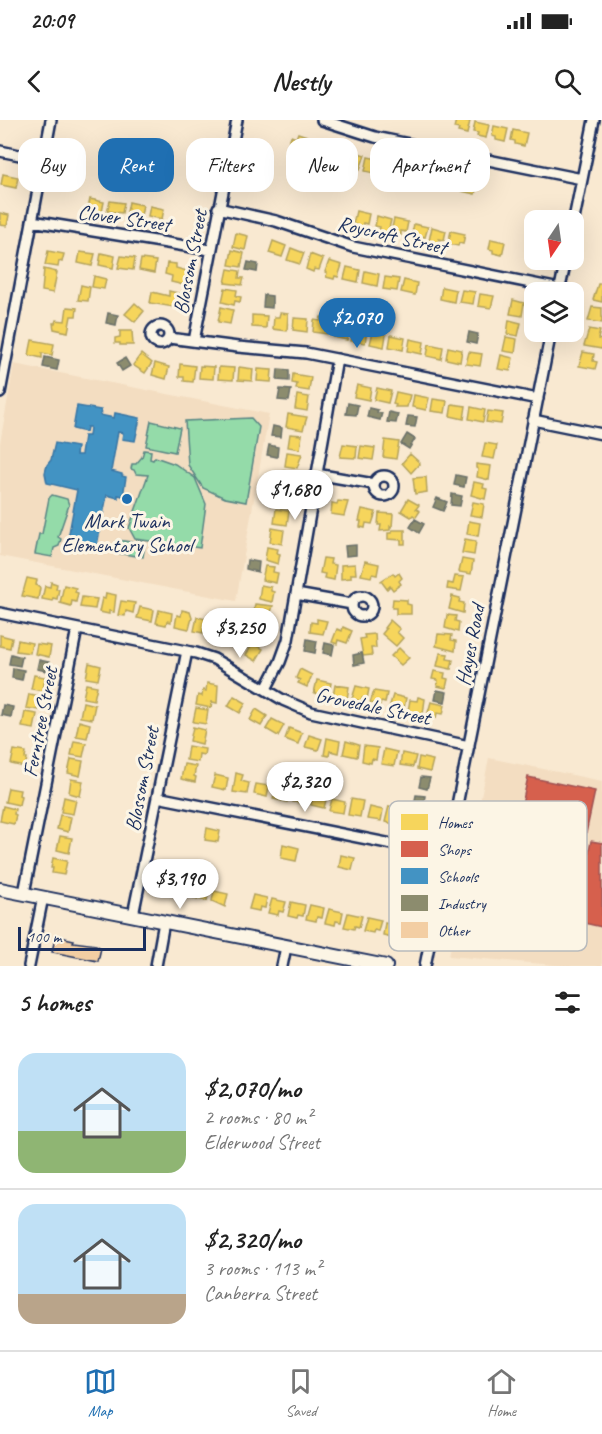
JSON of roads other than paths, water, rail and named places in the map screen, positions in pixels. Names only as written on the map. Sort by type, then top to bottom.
[{"type":"main road","points":[[0,888],[386,966]]},
{"type":"street","points":[[48,138],[51,120]]},
{"type":"street","name":"Blossom Street","points":[[194,341],[237,120]]},
{"type":"street","points":[[322,120],[375,137],[582,179]]},
{"type":"street","points":[[576,210],[594,120]]},
{"type":"street","points":[[0,151],[18,155]]},
{"type":"street","points":[[0,393],[38,192]]},
{"type":"street","name":"Roycroft Street","points":[[219,208],[276,221],[361,249],[524,283]]},
{"type":"street","name":"Clover Street","points":[[32,221],[210,250]]},
{"type":"street","points":[[169,338],[306,353],[538,399]]},
{"type":"street","name":"Hayes Road","points":[[458,801],[549,342]]},
{"type":"street","points":[[266,689],[286,649],[337,359]]},
{"type":"street","points":[[533,420],[602,434]]},
{"type":"street","points":[[316,474],[374,484]]},
{"type":"street","points":[[296,594],[352,604]]},
{"type":"street","name":"Grovedale Street","points":[[0,613],[187,651],[214,659],[296,706],[321,715],[469,746]]},
{"type":"street","name":"Ferntree Street","points":[[24,893],[77,629]]},
{"type":"street","name":"Blossom Street","points":[[133,915],[187,651]]},
{"type":"street","points":[[157,797],[389,843]]},
{"type":"street","points":[[29,966],[43,897]]},
{"type":"street","points":[[156,966],[164,922]]},
{"type":"street","points":[[282,966],[286,947]]},
{"type":"street","name":"Hayes Road","points":[[425,966],[428,951]]},
{"type":"place","name":"Mark Twain Elementary School","points":[[127,499]]}]
